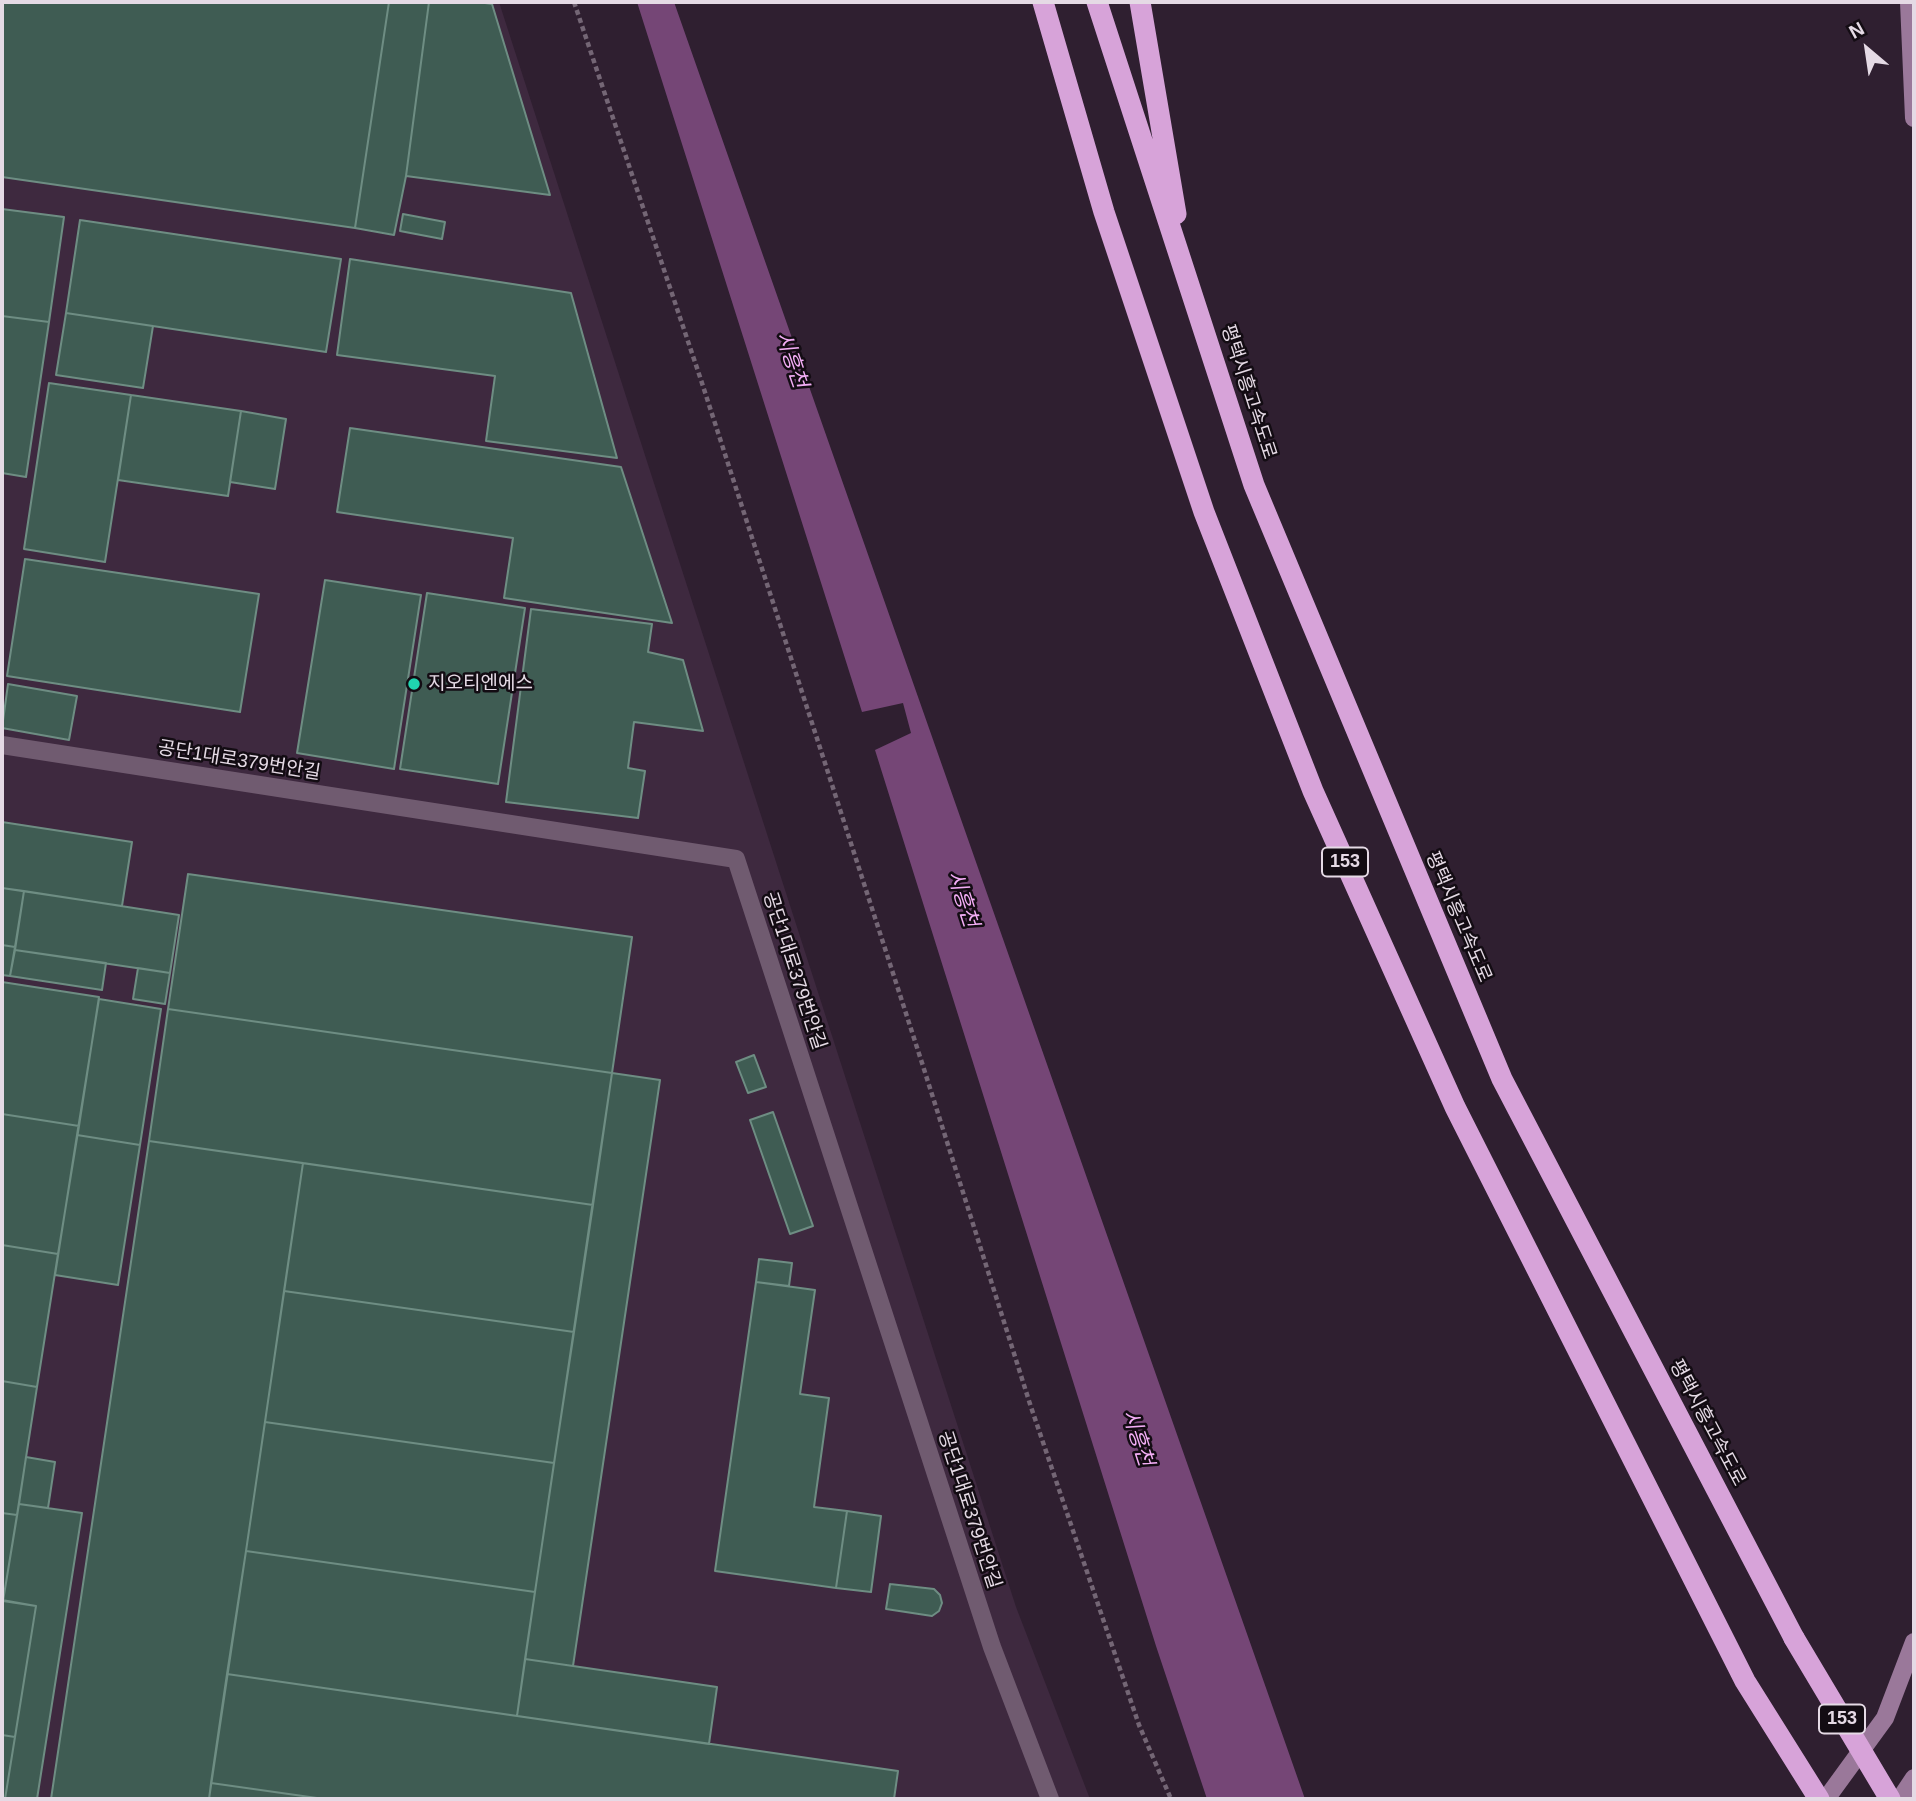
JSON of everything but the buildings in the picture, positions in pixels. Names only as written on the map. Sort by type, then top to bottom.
[{"type":"highway","name":"153","points":[[1043,2],[1104,212],[1204,512],[1313,791],[1455,1107],[1745,1681],[1819,1799]]},
{"type":"highway","name":"평택시흥고속도로","points":[[1097,2],[1254,485],[1502,1079],[1794,1638],[1890,1799]]},
{"type":"highway","points":[[1140,2],[1189,288]]},
{"type":"main road","points":[[1909,2],[1914,118]]},
{"type":"main road","points":[[1826,1799],[1885,1718],[1914,1642]]},
{"type":"main road","points":[[1900,1799],[1914,1778]]},
{"type":"street","name":"공단1대로379번안길","points":[[2,745],[736,859],[992,1647],[1050,1799]]},
{"type":"path","points":[[574,2],[705,393],[1030,1404],[1139,1725],[1171,1799]]},
{"type":"shaded area","points":[[2,2],[499,2],[1016,1607],[1090,1799],[2,1799]]},
{"type":"water","name":"시흥천","points":[[637,2],[674,2],[1305,1799],[1207,1799],[1156,1646],[875,750],[911,733],[903,703],[862,712]]},
{"type":"place","name":"지오티엔에스","points":[[414,684]]}]
